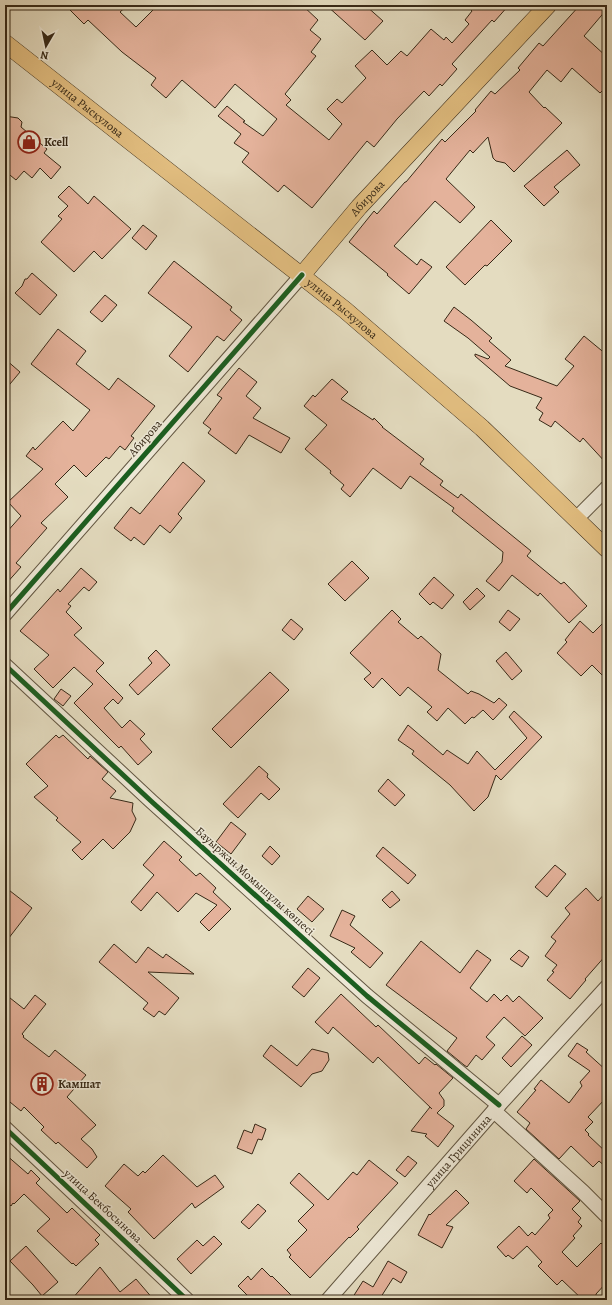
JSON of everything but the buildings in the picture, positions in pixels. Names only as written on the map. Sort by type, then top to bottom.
[{"type":"main road","name":"Абирова","points":[[302,275],[360,207],[548,5]]},
{"type":"main road","name":"улица Рыскулова","points":[[5,43],[345,310],[482,428],[607,549]]},
{"type":"street","name":"Абирова","points":[[5,614],[302,275]]},
{"type":"street","points":[[576,519],[607,488]]},
{"type":"street","name":"Бауыржан Момышұлы көшесі","points":[[5,665],[145,795],[367,996],[496,1108],[607,1216]]},
{"type":"street","name":"улица Грицинина","points":[[328,1300],[496,1108],[607,987]]},
{"type":"street","name":"улица Бекбосынова","points":[[5,1128],[187,1300]]},
{"type":"cycle path","points":[[5,614],[302,275]]},
{"type":"cycle path","points":[[5,665],[151,801],[367,996],[499,1105]]},
{"type":"cycle path","points":[[5,1128],[187,1300]]},
{"type":"place","name":"Kcell","points":[[29,142]]},
{"type":"place","name":"Камшат","points":[[42,1084]]}]
